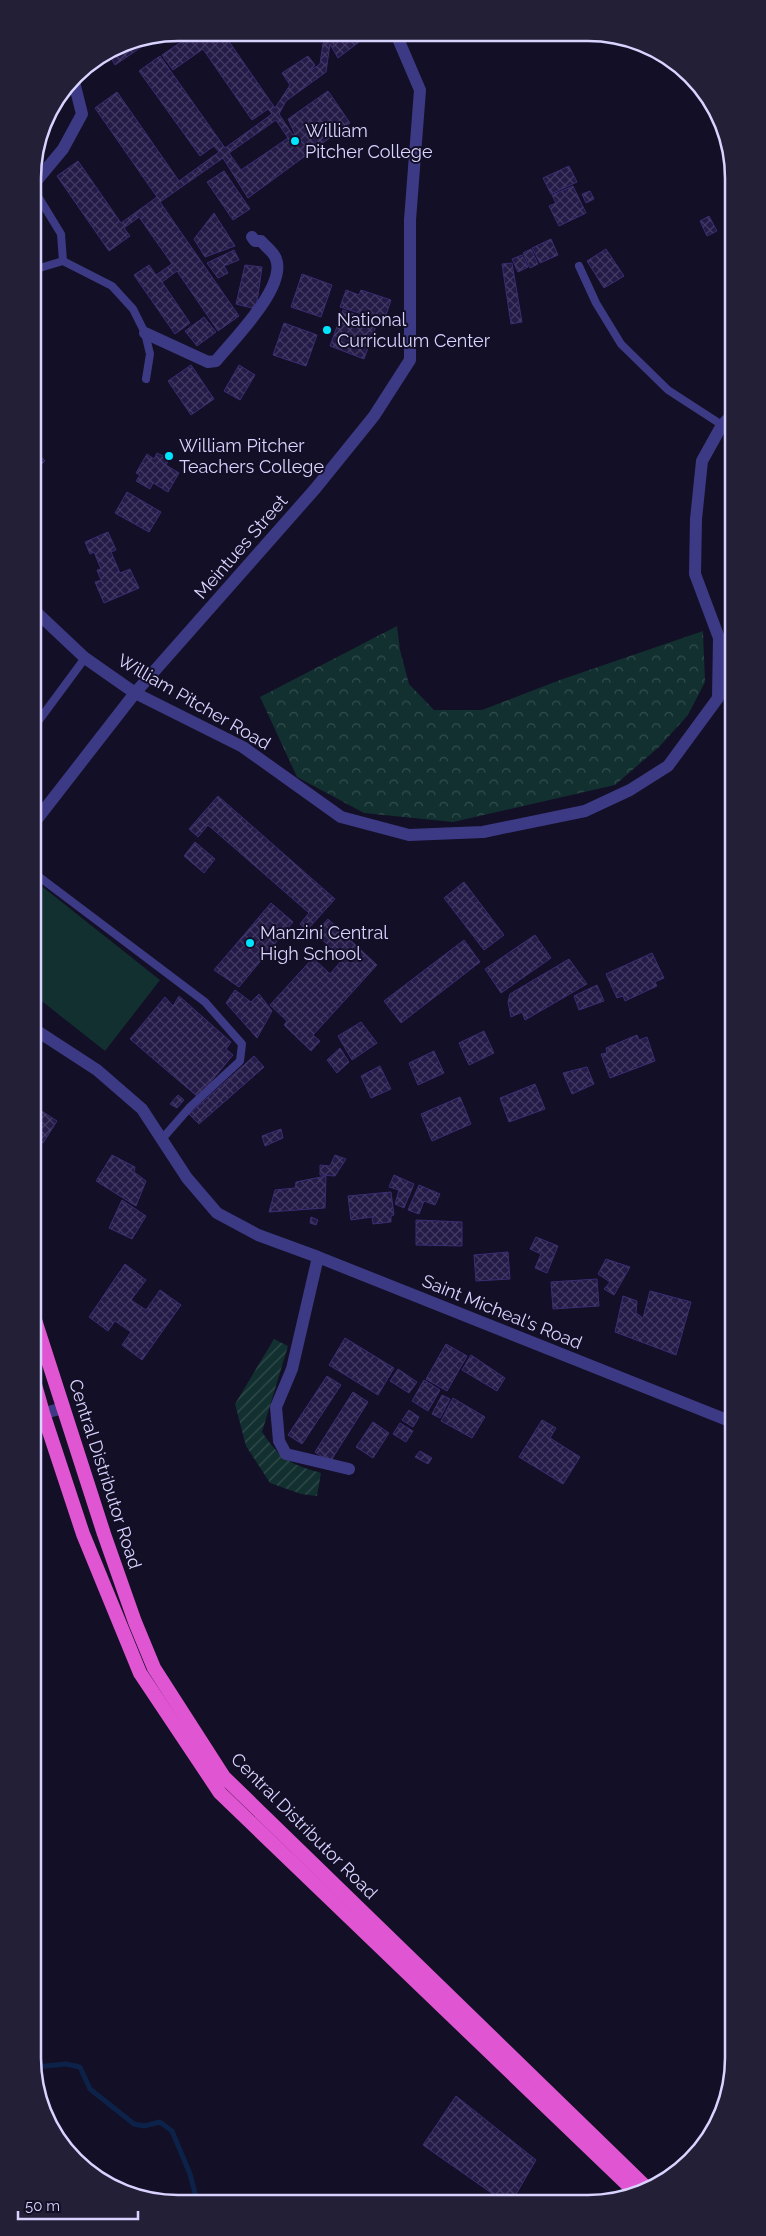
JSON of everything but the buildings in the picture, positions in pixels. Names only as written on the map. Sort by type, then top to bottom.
[{"type":"highway","name":"Central Distributor Road","points":[[41,1340],[104,1534],[154,1668],[224,1778],[642,2183]]},
{"type":"highway","name":"Central Distributor Road","points":[[41,1421],[83,1534],[140,1674],[220,1793],[630,2187]]},
{"type":"street","name":"Meintues Street","points":[[42,813],[135,693],[321,482],[374,416],[410,360],[410,220],[420,90],[399,41]]},
{"type":"street","points":[[42,176],[63,149],[82,114],[75,88]]},
{"type":"street","points":[[145,333],[208,362],[216,361],[249,323],[275,281],[278,269],[277,260],[261,241],[255,241],[252,237]]},
{"type":"street","name":"William Pitcher Road","points":[[42,617],[85,658],[135,693],[243,747],[341,816],[409,836],[483,832],[585,810],[621,794],[668,766],[718,698],[719,638],[695,574],[696,519],[702,461],[725,428]]},
{"type":"street","name":"Saint Micheal's Road","points":[[42,1034],[97,1070],[142,1109],[187,1178],[217,1213],[258,1236],[318,1257],[724,1419]]},
{"type":"street","points":[[318,1257],[292,1369],[276,1407],[277,1430],[279,1441],[286,1454],[349,1469]]},
{"type":"street","points":[[41,1414],[63,1408]]},
{"type":"lane","points":[[42,202],[61,234],[63,261]]},
{"type":"lane","points":[[42,267],[63,261],[112,286],[133,309],[145,333],[150,354],[146,379]]},
{"type":"lane","points":[[579,266],[596,303],[621,344],[668,390],[725,422]]},
{"type":"lane","points":[[42,717],[85,658]]},
{"type":"lane","points":[[42,879],[205,1002],[242,1044],[240,1061],[190,1107],[162,1139]]},
{"type":"green space","points":[[397,626],[400,650],[409,684],[434,710],[482,710],[560,680],[703,631],[705,682],[688,715],[659,747],[615,785],[453,822],[364,813],[297,777],[260,697]]},
{"type":"green space","points":[[42,886],[160,980],[105,1051],[42,1001]]},
{"type":"green space","points":[[274,1339],[288,1346],[262,1432],[274,1449],[287,1459],[301,1467],[321,1473],[317,1496],[301,1494],[270,1483],[246,1446],[235,1404]]},
{"type":"waterway","points":[[41,2066],[66,2064],[80,2067],[90,2089],[134,2124],[144,2126],[160,2122],[172,2131],[190,2174],[195,2195]]},
{"type":"place","name":"William Pitcher College","points":[[295,141]]},
{"type":"place","name":"National Curriculum Center","points":[[327,330]]},
{"type":"place","name":"William Pitcher Teachers College","points":[[169,456]]},
{"type":"place","name":"Manzini Central High School","points":[[250,943]]}]
